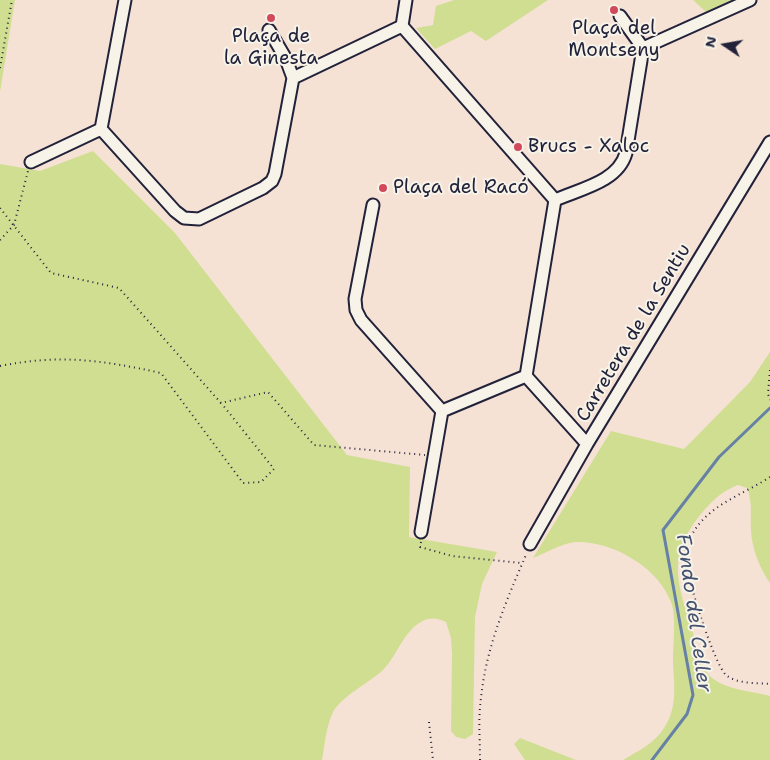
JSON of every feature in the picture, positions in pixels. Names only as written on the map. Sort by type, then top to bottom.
[{"type":"street","points":[[101,129],[125,0]]},
{"type":"street","points":[[406,0],[402,26],[554,200]]},
{"type":"street","points":[[643,48],[750,0]]},
{"type":"street","points":[[554,200],[608,178],[620,168],[626,153],[643,48],[620,16]]},
{"type":"street","points":[[293,78],[402,26]]},
{"type":"street","points":[[101,129],[175,211],[184,218],[200,219],[263,188],[272,181],[275,174],[293,78],[286,59],[269,30]]},
{"type":"street","points":[[30,162],[101,129]]},
{"type":"street","name":"Carretera de la Sentiu","points":[[530,544],[770,142]]},
{"type":"street","points":[[526,376],[554,200]]},
{"type":"street","points":[[373,205],[355,294],[356,310],[361,320],[442,411]]},
{"type":"street","points":[[526,376],[588,444]]},
{"type":"street","points":[[442,411],[526,376]]},
{"type":"street","points":[[421,532],[442,411]]},
{"type":"path","points":[[0,68],[12,0]]},
{"type":"path","points":[[0,240],[14,225],[30,162]]},
{"type":"path","points":[[0,208],[51,273],[119,288],[221,403],[274,469],[261,482],[243,483],[161,373],[108,362],[58,358],[0,366]]},
{"type":"path","points":[[770,370],[770,400]]},
{"type":"path","points":[[221,403],[268,392],[314,445],[434,456]]},
{"type":"path","points":[[770,477],[706,516],[690,537],[684,554],[687,575],[716,661],[726,675],[742,681],[770,684]]},
{"type":"path","points":[[421,532],[420,547],[452,556],[522,563]]},
{"type":"path","points":[[480,760],[480,699],[487,661],[498,622],[530,544]]},
{"type":"path","points":[[429,722],[432,760]]},
{"type":"green space","points":[[0,0],[15,0],[0,92]]},
{"type":"green space","points":[[454,0],[548,0],[486,41],[471,31],[435,49],[416,28],[433,25],[436,6]]},
{"type":"green space","points":[[693,0],[732,0],[706,12]]},
{"type":"green space","points":[[93,151],[175,233],[347,455],[410,467],[409,537],[497,552],[482,584],[475,617],[473,734],[465,739],[456,737],[451,731],[451,638],[446,622],[430,619],[424,620],[409,632],[383,670],[337,706],[329,723],[322,760],[0,760],[0,164],[40,171]]},
{"type":"green space","points":[[770,352],[770,583],[760,565],[753,545],[749,493],[747,488],[738,485],[721,494],[713,501],[689,531],[682,546],[678,573],[683,601],[702,663],[708,674],[725,685],[770,696],[770,760],[623,760],[656,738],[664,728],[671,712],[674,687],[674,625],[672,605],[657,579],[646,569],[633,559],[605,546],[576,542],[560,546],[533,558],[611,431],[684,449],[750,382]]},
{"type":"green space","points":[[520,738],[576,760],[525,760],[514,744]]},
{"type":"waterway","name":"Fondo del Celler","points":[[652,760],[687,714],[693,695],[663,530],[719,457],[770,408]]},
{"type":"place","name":"Plaça del Montseny","points":[[614,10]]},
{"type":"place","name":"Plaça de la Ginesta","points":[[271,18]]},
{"type":"place","name":"Brucs - Xaloc","points":[[518,147]]},
{"type":"place","name":"Plaça del Racó","points":[[383,188]]}]
